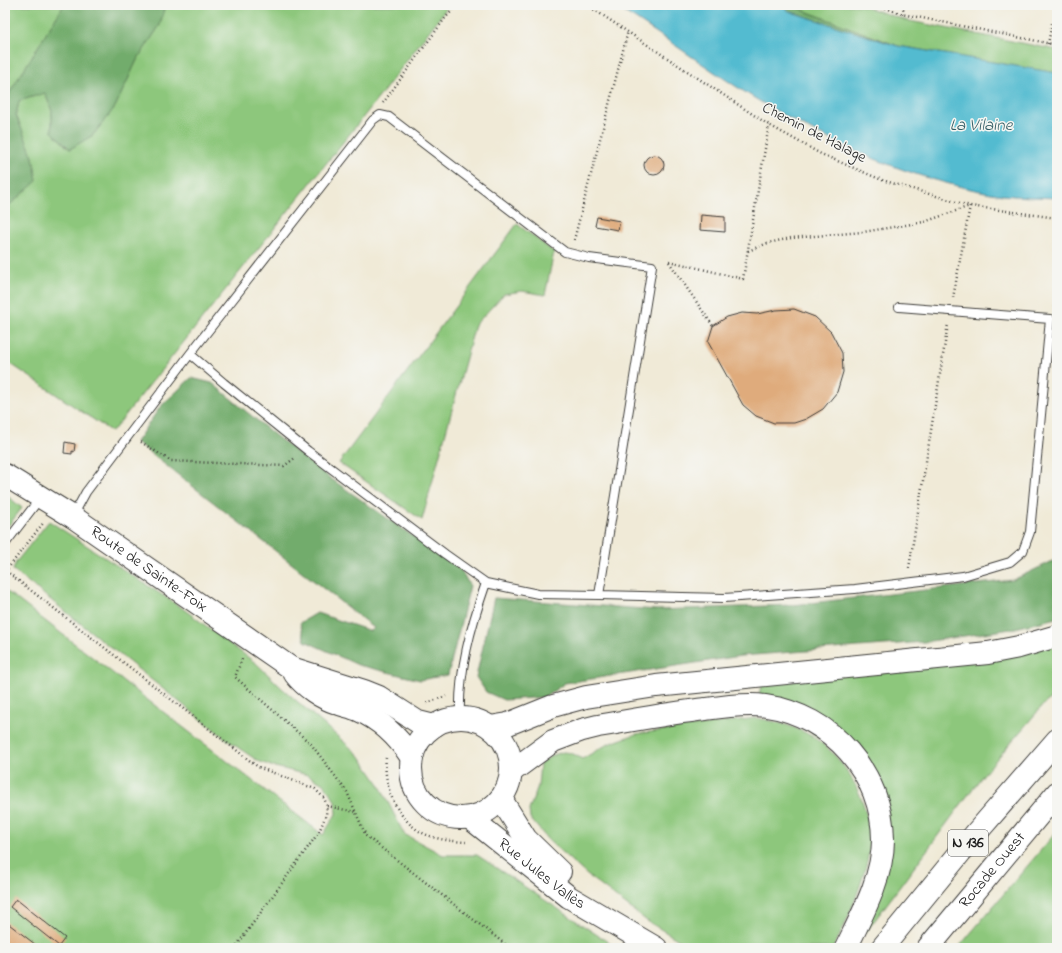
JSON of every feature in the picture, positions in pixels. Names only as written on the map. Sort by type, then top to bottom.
[{"type":"main road","name":"Route de Sainte-Foix","points":[[5,475],[73,517],[291,668],[302,682],[321,696],[357,709],[376,720],[394,734],[412,758]]},
{"type":"main road","points":[[490,727],[508,724],[573,700],[649,687],[988,653],[1019,647],[1057,636]]},
{"type":"main road","name":"Route de Sainte-Foix","points":[[291,668],[379,697],[418,722],[434,726]]},
{"type":"main road","points":[[512,771],[553,741],[582,730],[598,726],[729,706],[765,705],[788,710],[805,717],[840,740],[853,756],[865,775],[875,796],[881,819],[883,840],[880,863],[862,915],[846,948]]},
{"type":"main road","points":[[460,718],[476,720],[490,727],[505,744],[512,771],[509,784],[501,799],[487,811],[470,818],[446,816],[425,803],[413,782],[411,770],[412,758],[420,740],[434,726],[451,719],[460,718]]},
{"type":"main road","name":"N 136","points":[[882,948],[977,832],[1057,740]]},
{"type":"main road","name":"Rocade Ouest","points":[[928,948],[1057,793]]},
{"type":"main road","name":"Rue Jules Vallès","points":[[501,799],[513,820],[538,852],[617,924]]},
{"type":"main road","name":"Rue Jules Vallès","points":[[470,818],[569,897],[656,948]]},
{"type":"lane","points":[[73,517],[86,492],[190,354],[374,120],[380,115],[389,117],[570,254],[652,266],[599,595]]},
{"type":"lane","points":[[190,354],[308,451],[486,583],[538,594],[724,598],[855,589],[963,576],[1010,562],[1023,551],[1030,532],[1050,319],[899,307]]},
{"type":"lane","points":[[5,544],[48,501]]},
{"type":"lane","points":[[460,718],[459,694],[468,637],[486,583]]},
{"type":"path","points":[[380,115],[384,100],[446,16],[458,5]]},
{"type":"path","name":"Chemin de Halage","points":[[587,5],[769,126],[821,154],[882,180],[970,206],[1057,218]]},
{"type":"path","points":[[878,5],[902,14],[1057,45]]},
{"type":"path","points":[[902,14],[905,5]]},
{"type":"path","points":[[1048,44],[1052,23],[1057,18]]},
{"type":"path","points":[[570,254],[628,31]]},
{"type":"path","points":[[669,261],[743,279],[769,126]]},
{"type":"path","points":[[748,251],[768,243],[791,238],[863,232],[924,222],[970,206],[950,311],[907,583]]},
{"type":"path","points":[[129,434],[171,461],[284,466],[308,451]]},
{"type":"path","points":[[48,501],[46,519],[5,572],[258,767],[315,789],[324,798],[327,806],[326,815],[319,832],[235,948]]},
{"type":"path","points":[[245,636],[242,659],[235,678],[311,744],[347,792],[366,836],[510,948]]},
{"type":"path","points":[[327,806],[356,812]]},
{"type":"green space","points":[[5,5],[64,5],[5,100]]},
{"type":"green space","points":[[64,5],[165,5],[160,25],[137,60],[115,107],[93,135],[70,149],[52,132],[52,111],[45,93],[19,101],[16,115],[33,157],[37,181],[5,209],[5,100]]},
{"type":"green space","points":[[165,5],[449,5],[380,96],[112,432],[5,360],[5,209],[37,180],[33,157],[16,115],[19,101],[45,93],[52,111],[52,132],[69,149],[93,135],[115,107],[137,60],[160,25]]},
{"type":"green space","points":[[779,5],[795,5],[805,11],[898,46],[791,12]]},
{"type":"green space","points":[[795,5],[860,5],[905,20],[1057,50],[1057,73],[898,46],[805,11]]},
{"type":"green space","points":[[517,224],[554,252],[545,295],[522,291],[504,294],[475,325],[422,520],[339,463]]},
{"type":"green space","points":[[191,378],[212,383],[330,478],[461,570],[470,586],[448,675],[420,680],[358,665],[305,641],[300,623],[317,613],[371,631],[374,628],[136,442],[160,407]]},
{"type":"green space","points":[[5,494],[22,508],[5,530]]},
{"type":"green space","points":[[49,521],[182,608],[257,664],[283,689],[359,755],[379,784],[404,834],[443,855],[477,855],[617,948],[5,948],[5,590],[323,835],[336,814],[335,801],[325,785],[308,775],[271,766],[258,761],[230,742],[13,570],[16,562]]},
{"type":"green space","points":[[1057,559],[1057,618],[1011,629],[924,642],[741,656],[565,683],[545,697],[504,700],[486,692],[476,677],[494,598],[657,610],[793,605],[1013,580]]},
{"type":"green space","points":[[1057,643],[1057,694],[1044,704],[983,775],[866,932],[863,931],[882,890],[876,778],[759,695],[762,681]]},
{"type":"green space","points":[[756,718],[794,728],[819,741],[832,752],[843,765],[860,794],[869,826],[869,853],[862,881],[851,911],[833,948],[692,948],[647,921],[587,875],[548,840],[530,818],[529,810],[538,786],[540,764],[551,756],[565,752],[576,755],[582,759],[608,744],[636,734]]},
{"type":"green space","points":[[1057,831],[1057,948],[958,948]]},
{"type":"water","name":"La Vilaine","points":[[613,5],[779,5],[791,12],[898,46],[1057,73],[1057,198],[1009,196],[974,190],[916,174],[860,153],[833,141],[759,101]]},
{"type":"building","points":[[654,155],[661,158],[664,165],[661,172],[654,175],[647,172],[644,165],[647,158]]},
{"type":"building","points":[[701,215],[725,217],[725,232],[700,230]]},
{"type":"building","points":[[597,217],[620,221],[618,230],[595,226]]},
{"type":"building","points":[[794,309],[815,317],[831,332],[842,353],[843,372],[837,392],[823,409],[806,419],[794,423],[774,423],[756,416],[743,405],[708,342],[713,326],[727,317],[742,313],[757,314],[776,310]]},
{"type":"building","points":[[65,442],[75,444],[74,452],[72,451],[72,454],[64,453]]},
{"type":"building","points":[[16,899],[65,938],[59,946],[10,907]]},
{"type":"building","points":[[5,921],[40,948],[5,948]]}]
